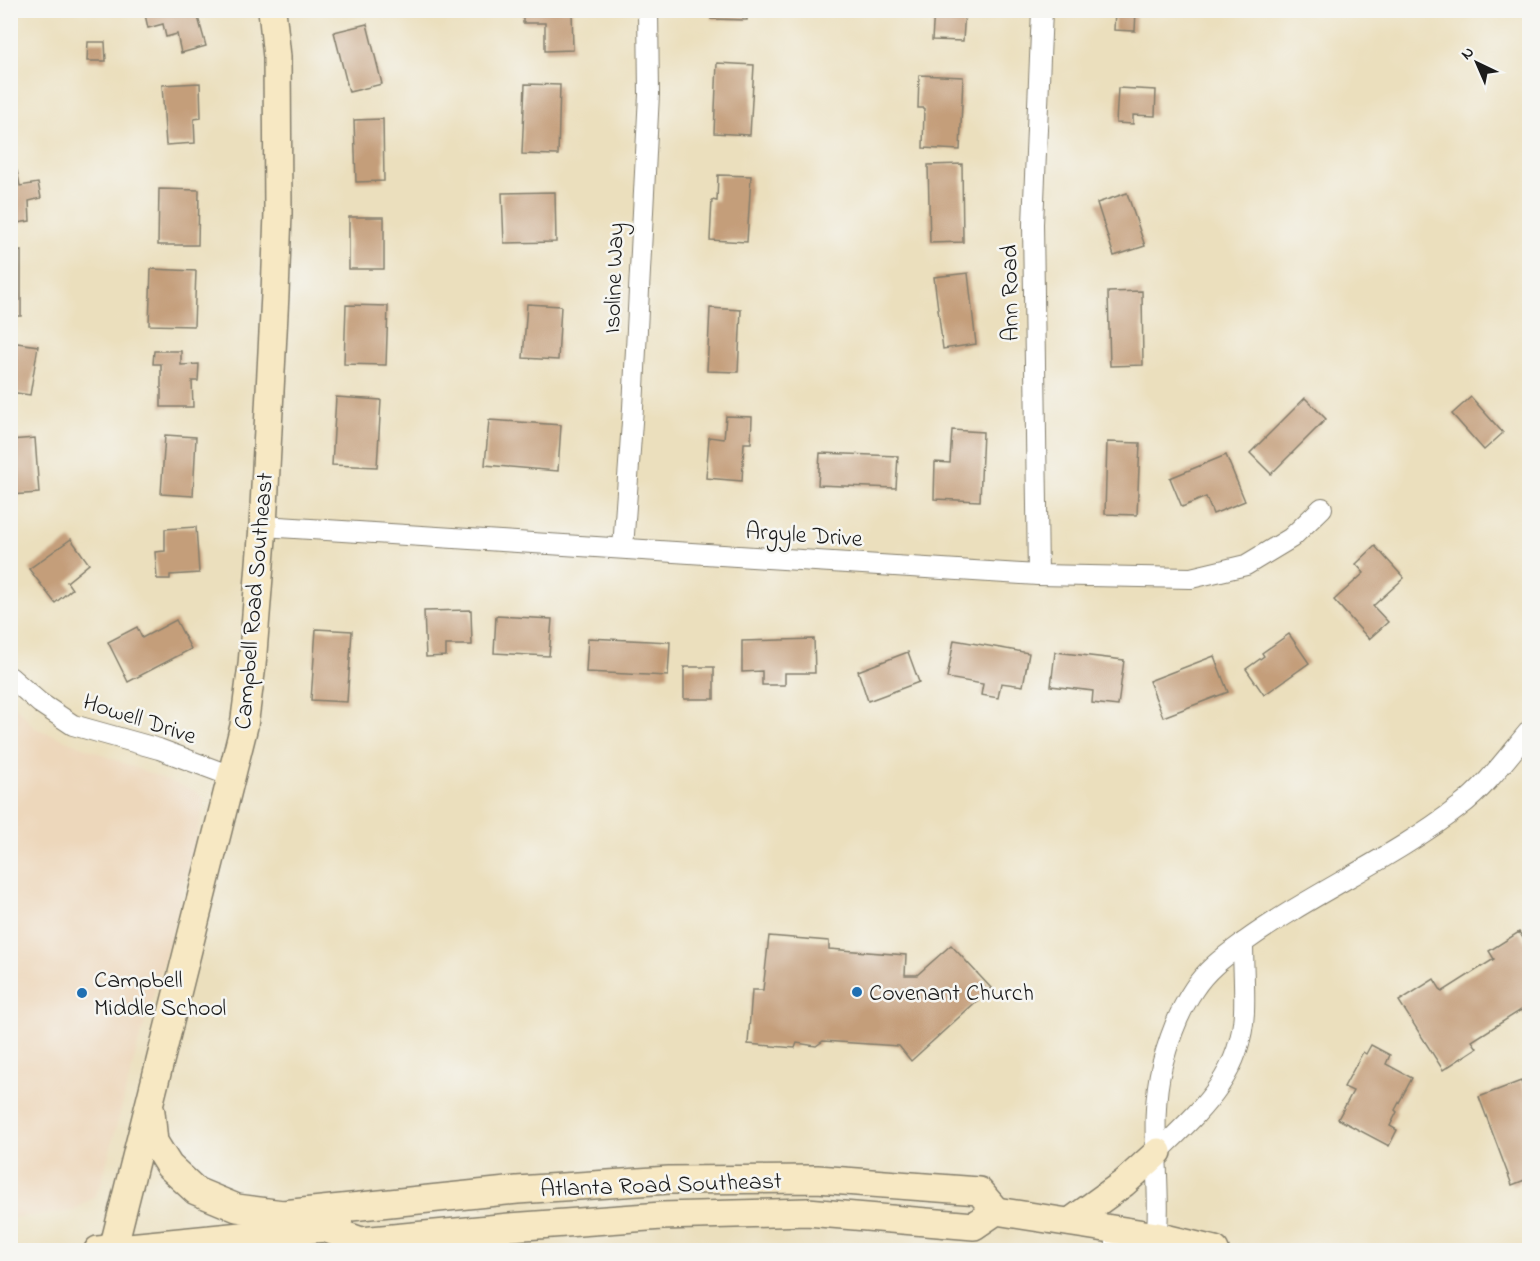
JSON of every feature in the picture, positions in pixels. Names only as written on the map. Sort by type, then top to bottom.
[{"type":"main road","name":"Campbell Road Southeast","points":[[105,1250],[150,1100],[244,726],[252,665],[263,526],[278,213],[277,57],[272,10]]},
{"type":"main road","points":[[150,1100],[154,1142],[169,1166],[196,1191],[237,1208],[283,1214],[363,1205]]},
{"type":"main road","points":[[1070,1222],[1124,1183],[1158,1152]]},
{"type":"main road","name":"Atlanta Road Southeast","points":[[105,1250],[286,1242],[324,1228],[363,1205],[669,1180],[806,1179],[979,1191],[996,1211],[974,1226],[807,1212],[627,1219],[361,1241],[324,1228]]},
{"type":"main road","points":[[996,1211],[1070,1222],[1116,1240],[1215,1251]]},
{"type":"street","name":"Isoline Way","points":[[623,548],[633,408],[649,93],[648,10]]},
{"type":"street","name":"Ann Road","points":[[1038,575],[1033,224],[1042,10]]},
{"type":"street","name":"Argyle Drive","points":[[263,526],[1038,575],[1191,578],[1246,565],[1291,538],[1322,507]]},
{"type":"street","name":"Howell Drive","points":[[10,676],[40,703],[74,725],[159,749],[231,776]]},
{"type":"street","points":[[1156,1243],[1158,1088],[1162,1065],[1176,1024],[1194,989],[1222,957],[1279,917],[1385,856],[1461,806],[1503,763],[1530,730]]},
{"type":"street","points":[[1158,1152],[1217,1090],[1232,1067],[1244,1012],[1243,943]]},
{"type":"shaded area","name":"Campbell Middle School","points":[[11,701],[35,728],[197,792],[203,798],[203,809],[170,942],[138,1045],[101,1184],[94,1197],[73,1211],[11,1218]]},
{"type":"building","points":[[144,10],[196,10],[206,46],[181,53],[177,34],[166,37],[163,24],[148,28]]},
{"type":"building","points":[[523,10],[572,10],[573,50],[545,51],[545,23],[523,23]]},
{"type":"building","points":[[712,10],[747,10],[747,20],[711,19]]},
{"type":"building","points":[[934,10],[965,10],[963,41],[932,40]]},
{"type":"building","points":[[1115,10],[1136,10],[1135,31],[1114,30]]},
{"type":"building","points":[[367,24],[382,84],[349,92],[334,32]]},
{"type":"building","points":[[88,42],[105,42],[106,61],[87,61]]},
{"type":"building","points":[[717,63],[754,65],[750,135],[714,133]]},
{"type":"building","points":[[919,75],[963,77],[960,150],[923,148],[924,108],[918,108]]},
{"type":"building","points":[[200,83],[201,118],[194,119],[195,143],[166,145],[162,85]]},
{"type":"building","points":[[525,84],[560,85],[558,155],[522,154]]},
{"type":"building","points":[[1118,88],[1156,90],[1155,116],[1133,115],[1133,124],[1116,123]]},
{"type":"building","points":[[383,119],[384,181],[356,182],[354,120]]},
{"type":"building","points":[[962,164],[963,242],[930,243],[928,165]]},
{"type":"building","points":[[17,171],[20,186],[38,183],[41,198],[29,201],[30,221],[10,224],[10,172]]},
{"type":"building","points":[[718,175],[751,176],[747,242],[710,240],[712,200],[717,201]]},
{"type":"building","points":[[159,189],[199,190],[198,245],[158,245]]},
{"type":"building","points":[[555,192],[556,242],[504,243],[502,193]]},
{"type":"building","points":[[1127,193],[1145,246],[1114,256],[1097,203]]},
{"type":"building","points":[[349,217],[384,217],[384,269],[349,269]]},
{"type":"building","points":[[10,242],[15,242],[15,252],[21,251],[21,316],[10,316]]},
{"type":"building","points":[[151,269],[196,271],[194,326],[149,325]]},
{"type":"building","points":[[968,273],[976,344],[943,349],[934,277]]},
{"type":"building","points":[[1142,291],[1143,365],[1110,366],[1108,292]]},
{"type":"building","points":[[527,304],[561,306],[558,360],[523,358]]},
{"type":"building","points":[[346,305],[388,306],[386,365],[344,364]]},
{"type":"building","points":[[710,308],[741,310],[738,372],[707,371]]},
{"type":"building","points":[[10,342],[38,346],[30,395],[10,392]]},
{"type":"building","points":[[154,351],[181,351],[181,365],[199,364],[198,381],[192,381],[193,407],[161,407],[161,364],[153,364]]},
{"type":"building","points":[[336,397],[381,400],[377,467],[332,465]]},
{"type":"building","points":[[1471,397],[1503,433],[1484,450],[1452,414]]},
{"type":"building","points":[[1305,398],[1326,419],[1271,474],[1250,453]]},
{"type":"building","points":[[726,416],[752,417],[751,443],[744,443],[742,481],[706,478],[709,437],[724,439]]},
{"type":"building","points":[[489,420],[561,425],[558,471],[485,465]]},
{"type":"building","points":[[952,430],[983,432],[980,501],[934,499],[935,462],[950,463]]},
{"type":"building","points":[[165,435],[196,437],[193,496],[161,494]]},
{"type":"building","points":[[35,438],[39,493],[10,495],[10,440]]},
{"type":"building","points":[[1107,442],[1140,443],[1137,515],[1105,514]]},
{"type":"building","points":[[820,453],[898,456],[896,488],[818,485]]},
{"type":"building","points":[[1226,455],[1245,501],[1213,514],[1206,497],[1182,507],[1170,478]]},
{"type":"building","points":[[196,527],[199,573],[170,575],[170,579],[157,579],[155,552],[165,551],[165,529]]},
{"type":"building","points":[[71,539],[89,564],[67,582],[72,589],[55,603],[29,569]]},
{"type":"building","points":[[1375,546],[1404,578],[1373,606],[1388,622],[1369,639],[1334,600],[1364,573],[1356,564]]},
{"type":"building","points":[[471,610],[472,645],[446,645],[446,656],[426,657],[424,611]]},
{"type":"building","points":[[496,616],[552,619],[549,656],[494,653]]},
{"type":"building","points":[[176,620],[191,649],[128,682],[108,642],[137,627],[142,638]]},
{"type":"building","points":[[316,629],[352,631],[347,702],[311,700]]},
{"type":"building","points":[[1289,634],[1309,663],[1264,695],[1246,669],[1264,656],[1262,653]]},
{"type":"building","points":[[588,638],[670,642],[668,676],[586,672]]},
{"type":"building","points":[[814,639],[815,673],[785,673],[785,685],[762,685],[762,671],[742,672],[742,641]]},
{"type":"building","points":[[954,640],[1029,653],[1023,686],[1001,683],[998,698],[981,695],[983,684],[947,678]]},
{"type":"building","points":[[908,652],[919,682],[868,701],[858,671]]},
{"type":"building","points":[[1055,652],[1124,660],[1118,706],[1092,703],[1093,691],[1051,686]]},
{"type":"building","points":[[1214,656],[1228,692],[1163,717],[1149,681]]},
{"type":"building","points":[[684,667],[714,667],[714,699],[684,699]]},
{"type":"building","points":[[1519,932],[1530,948],[1530,1022],[1521,1010],[1472,1041],[1477,1048],[1443,1070],[1399,1001],[1434,979],[1442,992],[1494,959],[1489,951]]},
{"type":"building","points":[[769,936],[829,941],[829,949],[906,955],[905,975],[917,975],[951,945],[991,988],[911,1061],[899,1046],[823,1041],[816,1046],[797,1043],[795,1048],[748,1044],[752,990],[763,990]]},
{"type":"building","points":[[1371,1045],[1390,1055],[1386,1064],[1412,1078],[1395,1110],[1397,1112],[1390,1126],[1397,1130],[1389,1146],[1338,1119],[1353,1091],[1344,1087],[1363,1052],[1366,1054]]},
{"type":"building","points":[[1521,1081],[1530,1105],[1530,1178],[1512,1185],[1479,1097]]},
{"type":"place","name":"Covenant Church","points":[[857,992]]},
{"type":"place","name":"Campbell Middle School","points":[[82,993]]}]
